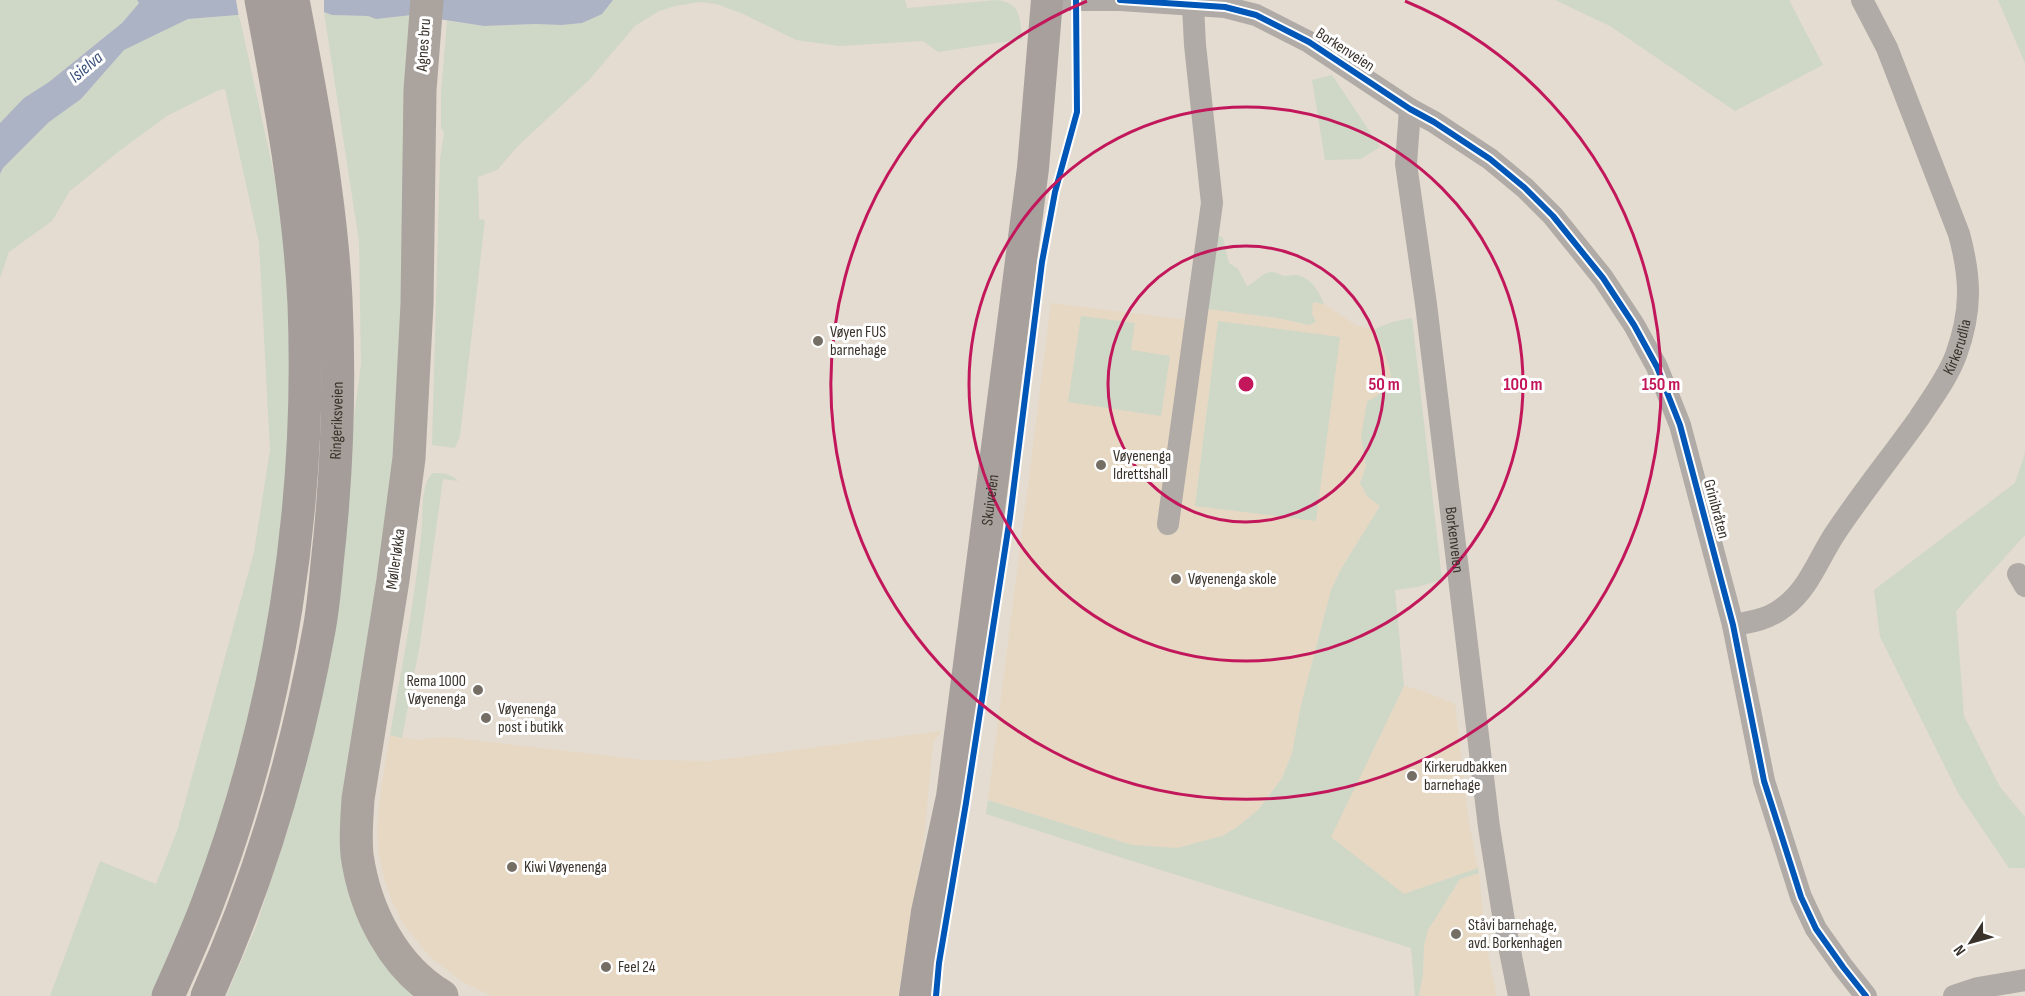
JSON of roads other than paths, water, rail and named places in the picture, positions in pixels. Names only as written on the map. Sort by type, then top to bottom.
[{"type":"highway","name":"Ringeriksveien","points":[[213,982],[268,837],[296,734],[320,629],[333,517],[338,419],[336,297],[326,191],[261,0]]},
{"type":"highway","name":"Ringeriksveien","points":[[168,996],[208,902],[233,827],[263,723],[285,621],[297,513],[306,397],[304,302],[294,196],[296,99],[293,0]]},
{"type":"highway","points":[[296,99],[314,35],[310,0]]},
{"type":"main road","name":"Agnes bru","points":[[420,90],[427,0]]},
{"type":"main road","name":"Skuiveien","points":[[915,996],[927,912],[952,797],[1033,168],[1047,0]]},
{"type":"main road","name":"Møllerløkka","points":[[420,90],[417,304],[409,458],[393,580],[358,800],[356,828],[357,853],[370,909],[398,956],[417,976],[442,996]]},
{"type":"street","name":"Borkenveien","points":[[1060,0],[1120,0],[1225,7],[1256,15],[1309,42],[1410,109],[1406,164],[1426,304],[1488,816],[1518,996]]},
{"type":"street","name":"Kirkerudlia","points":[[1733,625],[1765,619],[1785,607],[1802,591],[1834,534],[1935,394],[1955,357],[1965,327],[1969,285],[1959,234],[1887,48],[1862,0]]},
{"type":"street","points":[[1168,524],[1212,203],[1193,6]]},
{"type":"street","name":"Grinibråten","points":[[1410,109],[1490,159],[1525,188],[1553,216],[1603,278],[1634,325],[1657,367],[1680,425],[1733,625],[1764,781],[1801,897],[1816,929],[1866,996]]},
{"type":"street","points":[[1954,996],[1978,988],[2025,980]]},
{"type":"water","name":"Isielva","points":[[137,0],[613,0],[602,14],[582,23],[561,25],[484,26],[412,15],[376,19],[368,16],[332,15],[324,12],[250,14],[188,19],[124,50],[81,99],[49,122],[3,168],[0,174],[0,123],[24,98],[49,82],[122,23],[139,3]]},
{"type":"place","name":"Vøyen FUS barnehage","points":[[818,341]]},
{"type":"place","name":"Vøyenenga Idrettshall","points":[[1101,465]]},
{"type":"place","name":"Vøyenenga skole","points":[[1176,579]]},
{"type":"place","name":"Rema 1000 Vøyenenga","points":[[478,690]]},
{"type":"place","name":"Vøyenenga post i butikk","points":[[486,718]]},
{"type":"place","name":"Kirkerudbakken barnehage","points":[[1412,776]]},
{"type":"place","name":"Kiwi Vøyenenga","points":[[512,867]]},
{"type":"place","name":"Ståvi barnehage, avd. Borkenhagen","points":[[1456,934]]},
{"type":"place","name":"Feel 24","points":[[606,967]]}]
